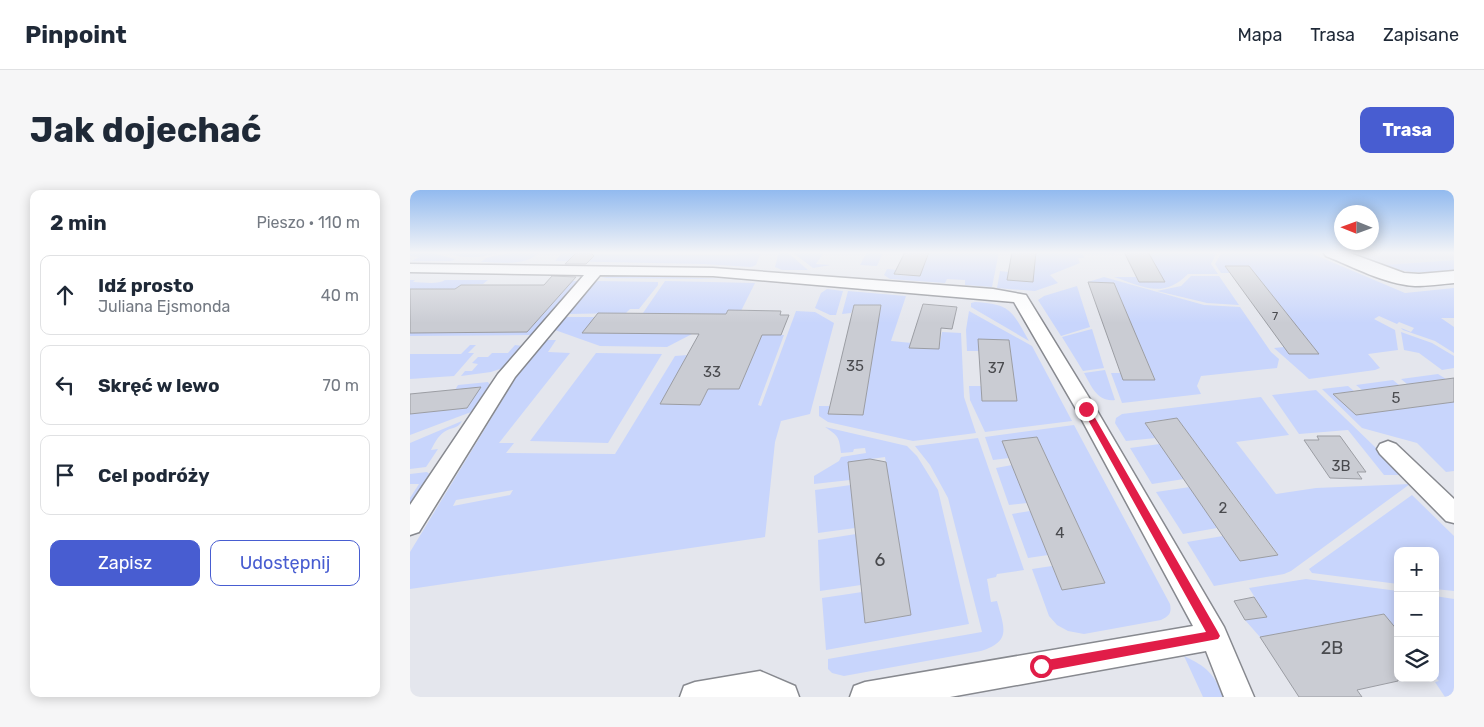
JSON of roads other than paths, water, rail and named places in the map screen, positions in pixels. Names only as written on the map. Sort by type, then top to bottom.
[{"type":"street","points":[[410,525],[507,374],[591,276]]},
{"type":"street","points":[[761,276],[973,292],[1020,298],[1086,409],[1214,636],[1239,697]]},
{"type":"street","points":[[1397,276],[1414,280],[1454,277]]},
{"type":"street","points":[[1388,449],[1454,514]]},
{"type":"street","points":[[865,697],[1214,636]]},
{"type":"street","points":[[695,697],[760,686],[784,697]]}]
